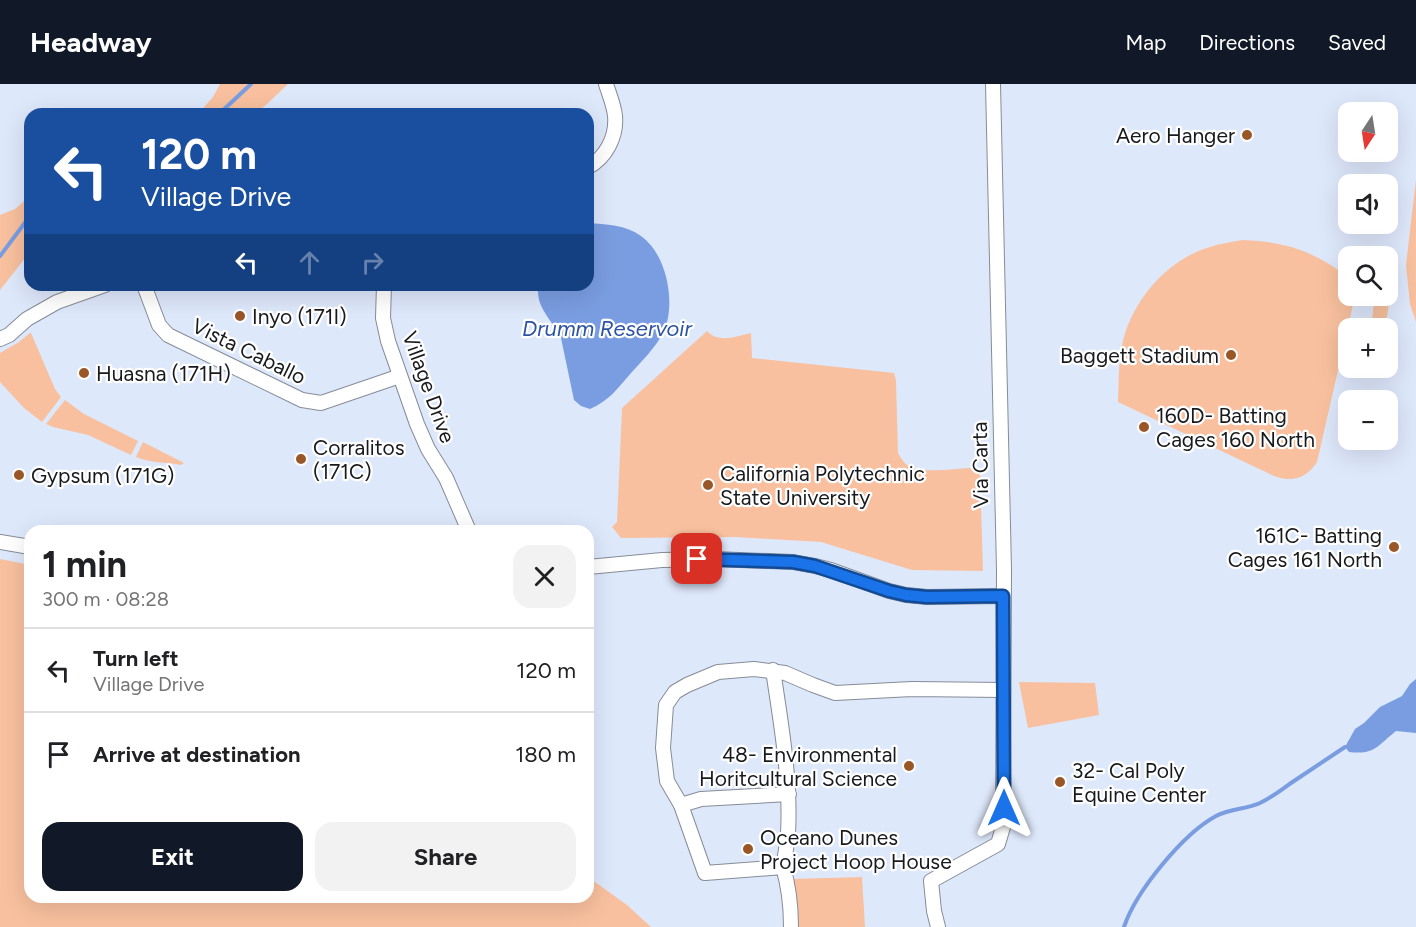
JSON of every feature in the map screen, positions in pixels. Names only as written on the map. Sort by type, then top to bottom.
[{"type":"street","points":[[594,164],[607,150],[615,127],[615,114],[606,84]]},
{"type":"street","name":"Via Carta","points":[[938,927],[931,881],[998,844],[1004,827],[999,319],[993,84]]},
{"type":"street","points":[[0,339],[9,335],[27,319],[57,302],[88,291]]},
{"type":"street","name":"Vista Caballo","points":[[146,291],[159,325],[168,335],[302,400],[321,403],[400,376]]},
{"type":"street","name":"Village Drive","points":[[384,291],[383,318],[400,376],[420,432],[446,478],[466,525]]},
{"type":"street","points":[[0,542],[24,546]]},
{"type":"street","points":[[594,566],[662,560],[715,559],[793,562],[823,568],[906,595],[1003,596]]},
{"type":"street","points":[[783,867],[705,873],[681,806],[667,781],[663,748],[666,705],[675,692],[687,684],[718,672],[754,669],[785,673],[835,693],[912,689],[1003,690]]},
{"type":"street","points":[[773,670],[783,732],[789,794],[788,836],[783,867],[791,904],[791,927]]},
{"type":"street","points":[[681,806],[701,799],[789,794]]},
{"type":"shaded area","name":"California Polytechnic State University","points":[[0,84],[1416,84],[1416,927],[0,927]]},
{"type":"shaded area","points":[[220,84],[288,84],[262,108],[203,108]]},
{"type":"shaded area","points":[[1416,180],[1416,322],[1410,304],[1406,265]]},
{"type":"shaded area","points":[[24,201],[24,260],[0,290],[0,215],[15,209]]},
{"type":"shaded area","name":"Baggett Stadium","points":[[1243,240],[1259,241],[1311,254],[1338,270],[1338,306],[1353,306],[1350,318],[1338,318],[1338,370],[1317,462],[1309,472],[1298,478],[1287,479],[1274,476],[1118,402],[1122,344],[1136,308],[1166,271],[1179,261],[1216,245]]},
{"type":"shaded area","points":[[1374,306],[1389,306],[1387,318],[1372,318]]},
{"type":"shaded area","points":[[707,331],[723,338],[751,333],[752,358],[894,373],[898,453],[904,463],[922,470],[969,468],[980,473],[983,571],[912,570],[821,542],[736,537],[621,538],[612,527],[617,522],[622,408]]},
{"type":"shaded area","points":[[30,333],[55,389],[61,397],[42,422],[24,408],[0,382],[0,353]]},
{"type":"shaded area","points":[[65,400],[84,414],[138,441],[131,455],[88,435],[46,424]]},
{"type":"shaded area","points":[[143,442],[184,463],[181,465],[136,457]]},
{"type":"shaded area","points":[[0,559],[24,564],[24,903],[594,903],[594,881],[627,905],[651,927],[0,927]]},
{"type":"shaded area","points":[[1019,682],[1095,683],[1099,715],[1028,728]]},
{"type":"shaded area","points":[[862,877],[865,927],[792,927],[790,879]]},
{"type":"water","name":"Drumm Reservoir","points":[[594,224],[622,227],[635,232],[650,244],[663,267],[669,295],[669,309],[663,333],[656,344],[613,394],[590,409],[574,400],[561,338],[539,300],[538,291],[594,291]]},
{"type":"water","points":[[1416,679],[1416,733],[1396,731],[1370,751],[1349,752],[1345,747],[1355,729],[1380,707],[1402,696]]},
{"type":"waterway","points":[[225,108],[251,84]]},
{"type":"waterway","points":[[0,256],[24,224]]},
{"type":"waterway","points":[[1124,927],[1139,897],[1162,865],[1203,824],[1221,814],[1264,801],[1345,747]]},
{"type":"place","name":"Aero Hanger","points":[[1247,135]]},
{"type":"place","name":"Inyo (171I)","points":[[240,316]]},
{"type":"place","name":"Baggett Stadium","points":[[1231,355]]},
{"type":"place","name":"Huasna (171H)","points":[[84,373]]},
{"type":"place","name":"160D- Batting Cages 160 North","points":[[1144,427]]},
{"type":"place","name":"Corralitos (171C)","points":[[301,459]]},
{"type":"place","name":"Gypsum (171G)","points":[[19,475]]},
{"type":"place","name":"California Polytechnic State University","points":[[708,485]]},
{"type":"place","name":"161C- Batting Cages 161 North","points":[[1394,547]]},
{"type":"place","name":"48- Environmental Horitcultural Science","points":[[909,766]]},
{"type":"place","name":"32- Cal Poly Equine Center","points":[[1060,782]]},
{"type":"place","name":"Oceano Dunes Project Hoop House","points":[[748,849]]},
{"type":"route","points":[[697,559],[793,562],[831,570],[906,595],[1003,596],[1004,808]]}]
